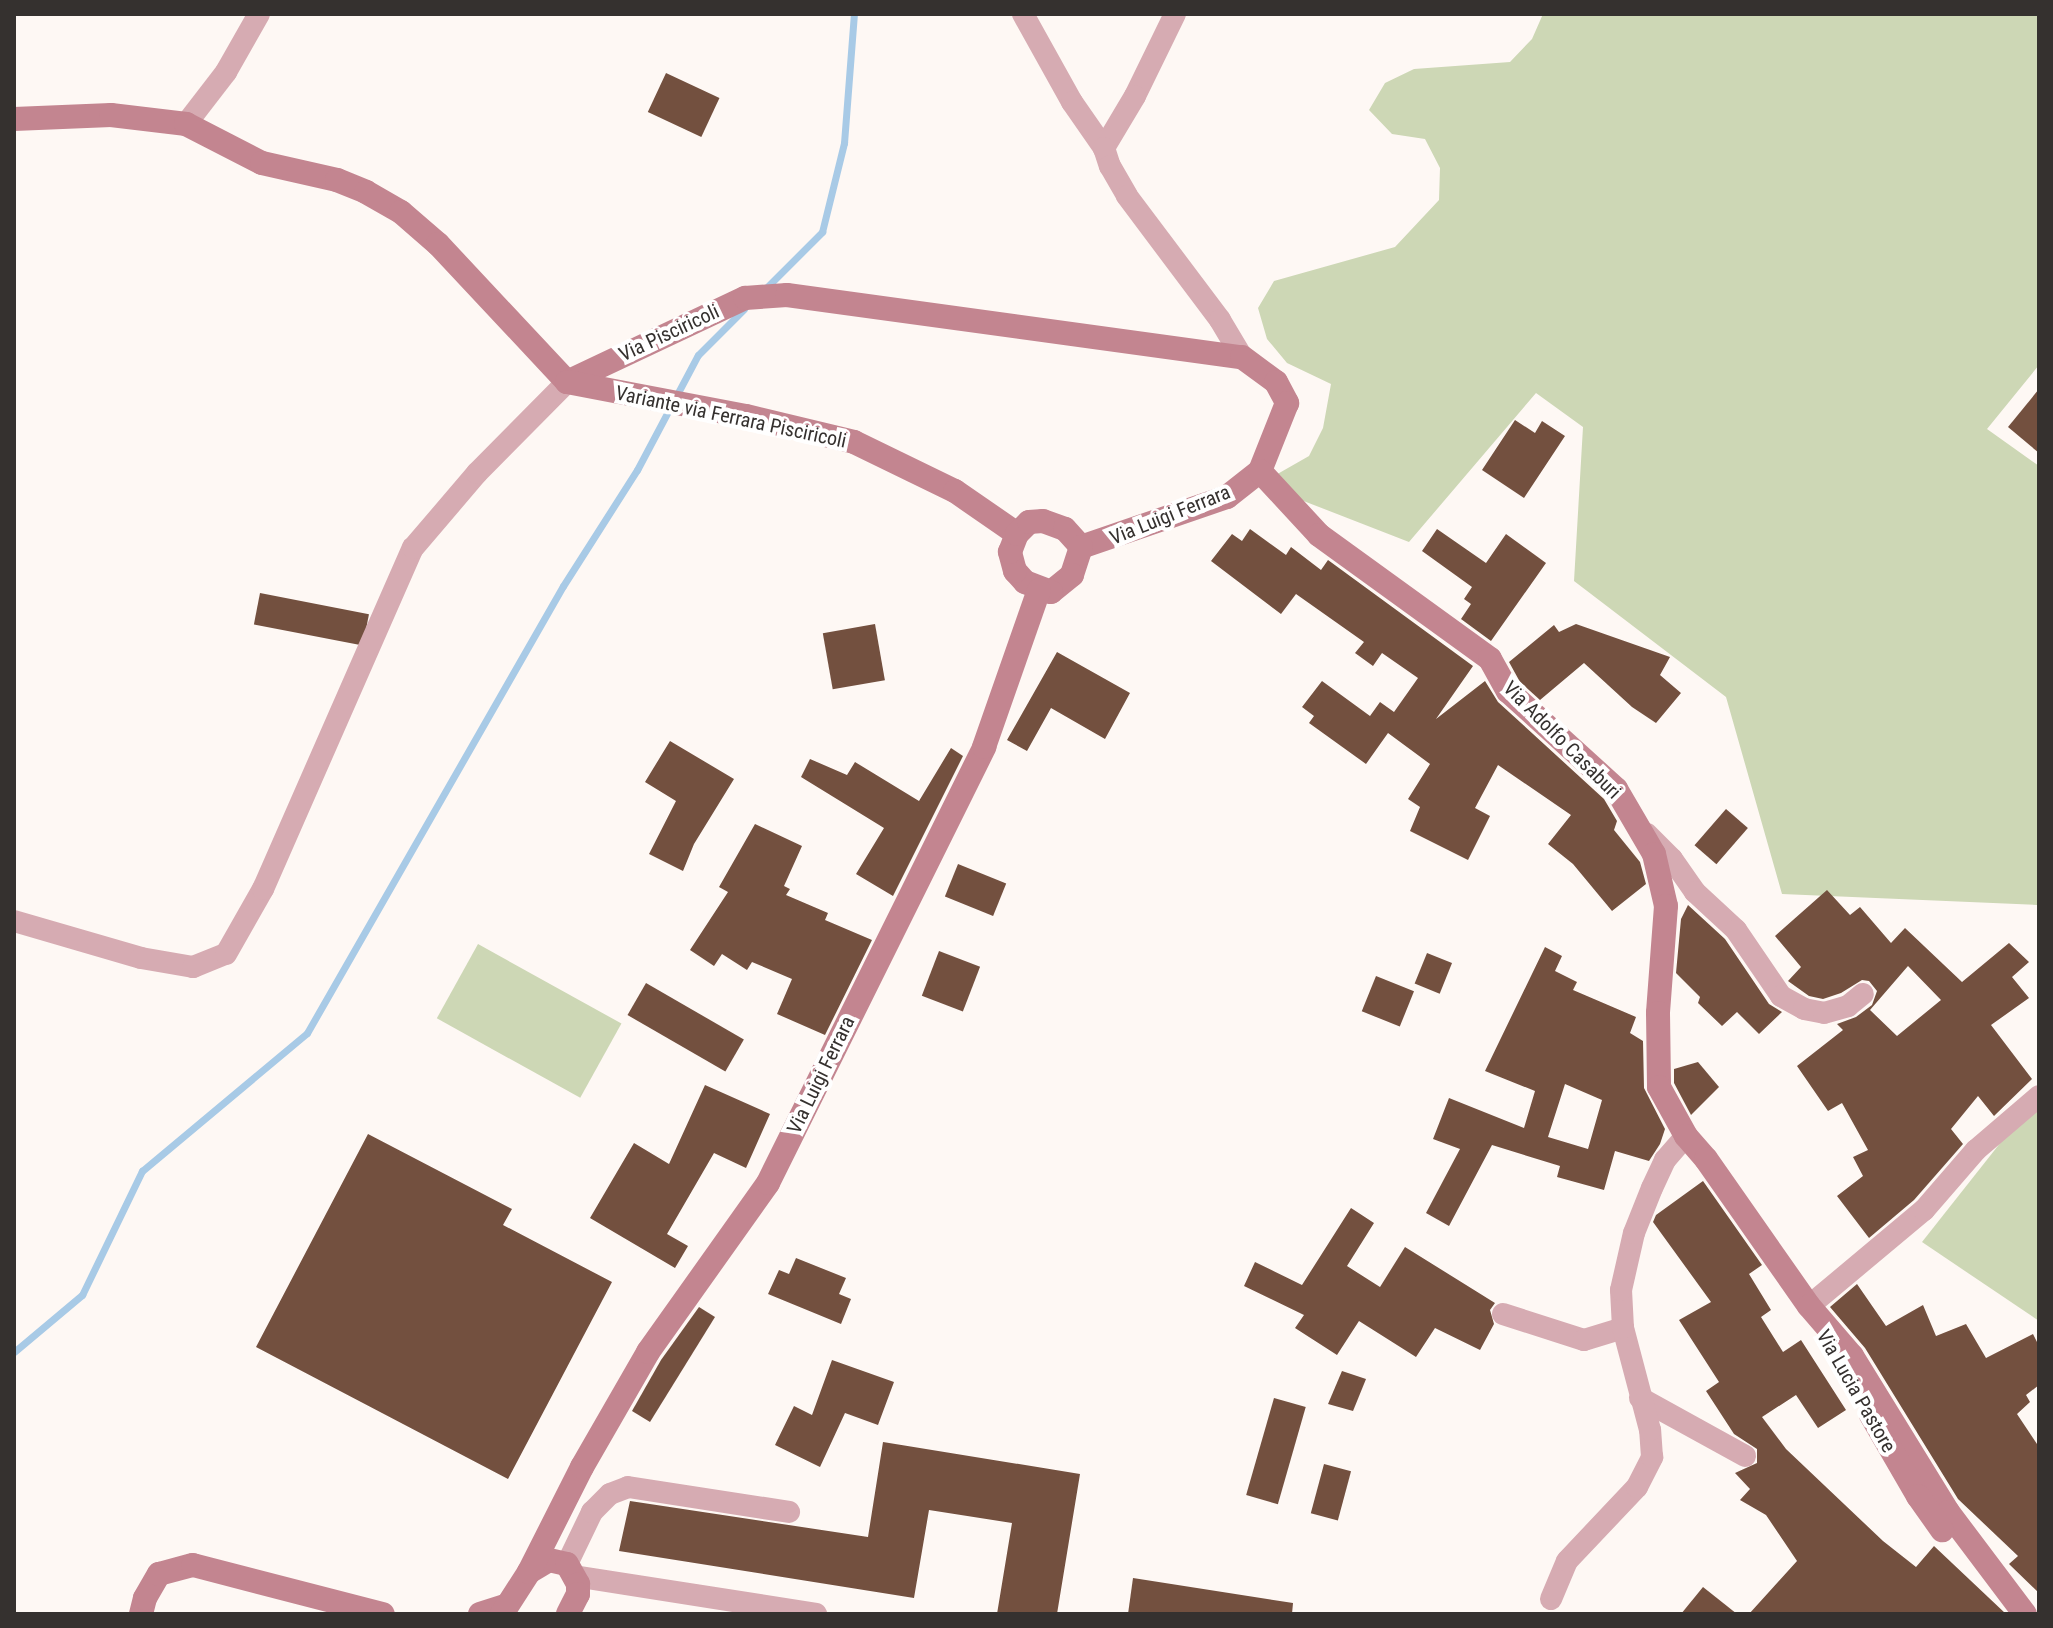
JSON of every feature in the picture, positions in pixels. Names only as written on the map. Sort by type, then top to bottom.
[{"type":"street","points":[[186,124],[226,72],[259,14]]},
{"type":"street","points":[[1023,14],[1072,102],[1104,148],[1127,196],[1220,320],[1242,357],[1276,382],[1287,403],[1260,471]]},
{"type":"street","points":[[1104,148],[1135,96],[1175,14]]},
{"type":"street","points":[[14,119],[111,115],[186,124],[262,163],[337,180],[401,212],[438,244],[567,382],[477,473],[413,548],[263,889],[226,954],[193,967],[141,958],[14,921]]},
{"type":"street","name":"Via Pisciricoli","points":[[567,382],[745,298],[787,295],[1242,357]]},
{"type":"street","name":"Variante via Ferrara Pisciricoli","points":[[567,382],[746,416],[854,442],[955,491],[1017,534]]},
{"type":"street","name":"Via Luigi Ferrara","points":[[1081,547],[1227,497],[1260,471]]},
{"type":"street","name":"Via Adolfo Casaburi","points":[[1260,471],[1319,535],[1490,659],[1508,691],[1616,789],[1654,854],[1666,906],[1658,1013],[1659,1087],[1686,1136],[1706,1159],[1809,1306]]},
{"type":"street","points":[[1043,521],[1065,529],[1081,547],[1072,575],[1051,592],[1039,590],[1015,571],[1010,552],[1017,534],[1029,522],[1043,521]]},
{"type":"street","name":"Via Luigi Ferrara","points":[[504,1609],[529,1572],[582,1467],[648,1352],[768,1183],[984,747],[1039,590]]},
{"type":"street","points":[[1636,823],[1672,859],[1695,892],[1736,930],[1781,996],[1804,1009],[1824,1013],[1848,1006],[1863,994]]},
{"type":"street","points":[[1809,1306],[1924,1210],[1976,1150],[2039,1096]]},
{"type":"street","points":[[1551,1599],[1567,1561],[1637,1487],[1652,1457],[1650,1430],[1623,1328],[1621,1290],[1634,1233],[1665,1160],[1686,1136]]},
{"type":"street","name":"Via Lucia Pastore","points":[[1809,1306],[1852,1356],[1948,1512],[2025,1614]]},
{"type":"street","points":[[1503,1314],[1584,1340],[1623,1328]]},
{"type":"street","points":[[1640,1398],[1745,1456]]},
{"type":"street","points":[[566,1566],[592,1512],[610,1494],[628,1487],[789,1512]]},
{"type":"street","points":[[551,1532],[578,1594],[571,1608]]},
{"type":"street","points":[[529,1572],[539,1564],[566,1566],[604,1580],[816,1614]]},
{"type":"street","points":[[141,1614],[145,1598],[159,1574],[193,1565],[383,1614]]},
{"type":"street","points":[[571,1608],[604,1580]]},
{"type":"street","points":[[480,1614],[504,1609]]},
{"type":"green space","points":[[1543,14],[2039,14],[2039,365],[1987,429],[2039,466],[2039,922],[2037,905],[1782,894],[1726,697],[1574,581],[1583,427],[1536,393],[1409,542],[1260,484],[1309,456],[1323,428],[1331,384],[1287,363],[1267,339],[1258,308],[1274,281],[1395,247],[1439,200],[1440,168],[1425,139],[1392,134],[1369,110],[1385,83],[1414,69],[1510,62],[1532,39]]},
{"type":"green space","points":[[478,944],[621,1024],[580,1098],[437,1018]]},
{"type":"green space","points":[[2039,1094],[2039,1321],[1922,1242]]},
{"type":"building","points":[[666,73],[719,98],[701,137],[648,112]]},
{"type":"building","points":[[2039,389],[2039,453],[2008,427]]},
{"type":"building","points":[[1515,420],[1535,433],[1542,421],[1565,436],[1524,498],[1482,470]]},
{"type":"building","points":[[1250,529],[1286,555],[1291,547],[1321,570],[1328,560],[1473,666],[1436,719],[1485,681],[1498,702],[1604,799],[1617,821],[1614,830],[1640,862],[1646,884],[1612,911],[1573,864],[1548,844],[1571,815],[1498,765],[1475,808],[1490,816],[1468,860],[1410,831],[1420,807],[1408,799],[1430,764],[1388,733],[1366,764],[1309,723],[1314,716],[1302,707],[1322,681],[1370,716],[1380,702],[1394,712],[1418,678],[1382,653],[1373,666],[1355,653],[1364,642],[1296,594],[1281,614],[1211,561],[1232,534],[1242,541]]},
{"type":"building","points":[[1437,529],[1486,563],[1506,534],[1546,563],[1491,641],[1461,619],[1471,604],[1464,599],[1472,587],[1422,551]]},
{"type":"building","points":[[260,593],[369,614],[363,646],[254,624]]},
{"type":"building","points":[[875,624],[885,680],[833,689],[823,633]]},
{"type":"building","points":[[1576,624],[1670,657],[1660,675],[1681,693],[1656,723],[1632,707],[1584,663],[1540,700],[1520,682],[1509,662],[1554,625],[1559,632]]},
{"type":"building","points":[[1057,652],[1130,693],[1105,739],[1051,708],[1027,751],[1007,740]]},
{"type":"building","points":[[670,741],[734,779],[694,844],[683,871],[649,854],[676,801],[645,782]]},
{"type":"building","points":[[951,748],[963,756],[893,896],[856,874],[884,828],[801,777],[810,759],[847,775],[855,762],[919,801]]},
{"type":"building","points":[[1726,809],[1748,828],[1716,864],[1695,845]]},
{"type":"building","points":[[755,824],[802,846],[784,886],[790,889],[786,895],[828,913],[825,920],[872,940],[825,1035],[777,1014],[792,979],[752,962],[747,970],[722,954],[714,966],[690,950],[728,892],[719,887]]},
{"type":"building","points":[[958,864],[1006,883],[993,916],[945,896]]},
{"type":"building","points":[[1827,890],[1850,915],[1860,907],[1891,943],[1905,928],[1962,982],[2009,943],[2029,962],[2012,977],[2029,998],[1991,1025],[2032,1079],[1994,1116],[1978,1096],[1951,1129],[1963,1144],[1914,1200],[1869,1238],[1837,1196],[1863,1176],[1853,1157],[1868,1150],[1842,1103],[1828,1111],[1797,1066],[1843,1030],[1837,1024],[1856,1017],[1872,1005],[1877,991],[1869,981],[1862,980],[1841,993],[1823,999],[1809,996],[1788,981],[1801,967],[1775,936]],"holes":[[[1908,966],[1941,1000],[1897,1036],[1870,1010]]]},
{"type":"building","points":[[1688,905],[1725,939],[1769,1004],[1782,1012],[1759,1034],[1737,1012],[1722,1026],[1698,1003],[1700,997],[1676,973],[1681,919]]},
{"type":"building","points":[[1545,947],[1562,956],[1555,971],[1577,982],[1573,990],[1636,1017],[1630,1033],[1643,1041],[1644,1088],[1665,1129],[1660,1144],[1649,1161],[1615,1151],[1604,1190],[1557,1177],[1560,1166],[1492,1145],[1449,1226],[1426,1213],[1460,1149],[1433,1139],[1449,1098],[1524,1128],[1535,1091],[1485,1071]],"holes":[[[1565,1084],[1602,1100],[1588,1149],[1548,1137]]]},
{"type":"building","points":[[939,951],[980,967],[963,1012],[922,996]]},
{"type":"building","points":[[1427,953],[1452,963],[1440,994],[1415,984]]},
{"type":"building","points":[[1376,976],[1414,991],[1400,1027],[1362,1011]]},
{"type":"building","points":[[646,983],[744,1040],[725,1072],[628,1015]]},
{"type":"building","points":[[1698,1062],[1719,1087],[1691,1115],[1674,1083],[1674,1069]]},
{"type":"building","points":[[705,1085],[770,1114],[746,1168],[714,1153],[667,1234],[688,1246],[675,1268],[590,1218],[634,1143],[669,1164]]},
{"type":"building","points":[[368,1134],[512,1209],[503,1225],[612,1282],[508,1479],[256,1347]]},
{"type":"building","points":[[1703,1181],[1762,1265],[1749,1274],[1771,1310],[1761,1317],[1783,1352],[1801,1340],[1846,1410],[1818,1428],[1796,1395],[1762,1417],[1786,1449],[1883,1541],[1916,1567],[1934,1546],[2006,1614],[1749,1614],[1797,1561],[1766,1515],[1740,1500],[1750,1489],[1735,1473],[1757,1463],[1757,1449],[1734,1434],[1706,1391],[1719,1382],[1679,1320],[1711,1302],[1653,1222],[1656,1215]]},
{"type":"building","points":[[1351,1208],[1374,1223],[1347,1266],[1380,1287],[1405,1247],[1495,1303],[1490,1310],[1494,1324],[1480,1350],[1435,1328],[1416,1357],[1359,1321],[1337,1355],[1295,1328],[1304,1315],[1244,1286],[1255,1262],[1302,1285]]},
{"type":"building","points":[[796,1258],[846,1278],[839,1294],[851,1299],[841,1324],[768,1294],[779,1270],[789,1274]]},
{"type":"building","points":[[1857,1284],[1886,1326],[1923,1305],[1936,1336],[1966,1324],[1986,1358],[2033,1334],[2039,1346],[2039,1385],[2026,1395],[2030,1402],[2017,1414],[2039,1447],[2039,1593],[2009,1564],[2018,1556],[1958,1499],[1865,1348],[1830,1307]]},
{"type":"building","points":[[699,1307],[715,1317],[650,1422],[632,1411],[661,1360]]},
{"type":"building","points":[[832,1360],[894,1382],[878,1425],[845,1413],[820,1467],[775,1445],[794,1406],[812,1415]]},
{"type":"building","points":[[1342,1371],[1366,1379],[1353,1411],[1328,1404]]},
{"type":"building","points":[[1274,1398],[1306,1407],[1278,1504],[1246,1495]]},
{"type":"building","points":[[883,1442],[1080,1474],[1057,1614],[997,1614],[1012,1523],[929,1510],[914,1598],[619,1551],[630,1501],[868,1537]]},
{"type":"building","points":[[1324,1464],[1351,1471],[1338,1521],[1311,1513]]},
{"type":"building","points":[[1133,1578],[1293,1603],[1292,1614],[1128,1614]]},
{"type":"building","points":[[1703,1587],[1737,1614],[1681,1614]]},
{"type":"waterway","points":[[765,289],[822,232],[844,143],[854,14]]},
{"type":"waterway","points":[[14,1352],[82,1295],[142,1171],[307,1033],[563,586],[637,470],[698,355],[744,309]]}]
